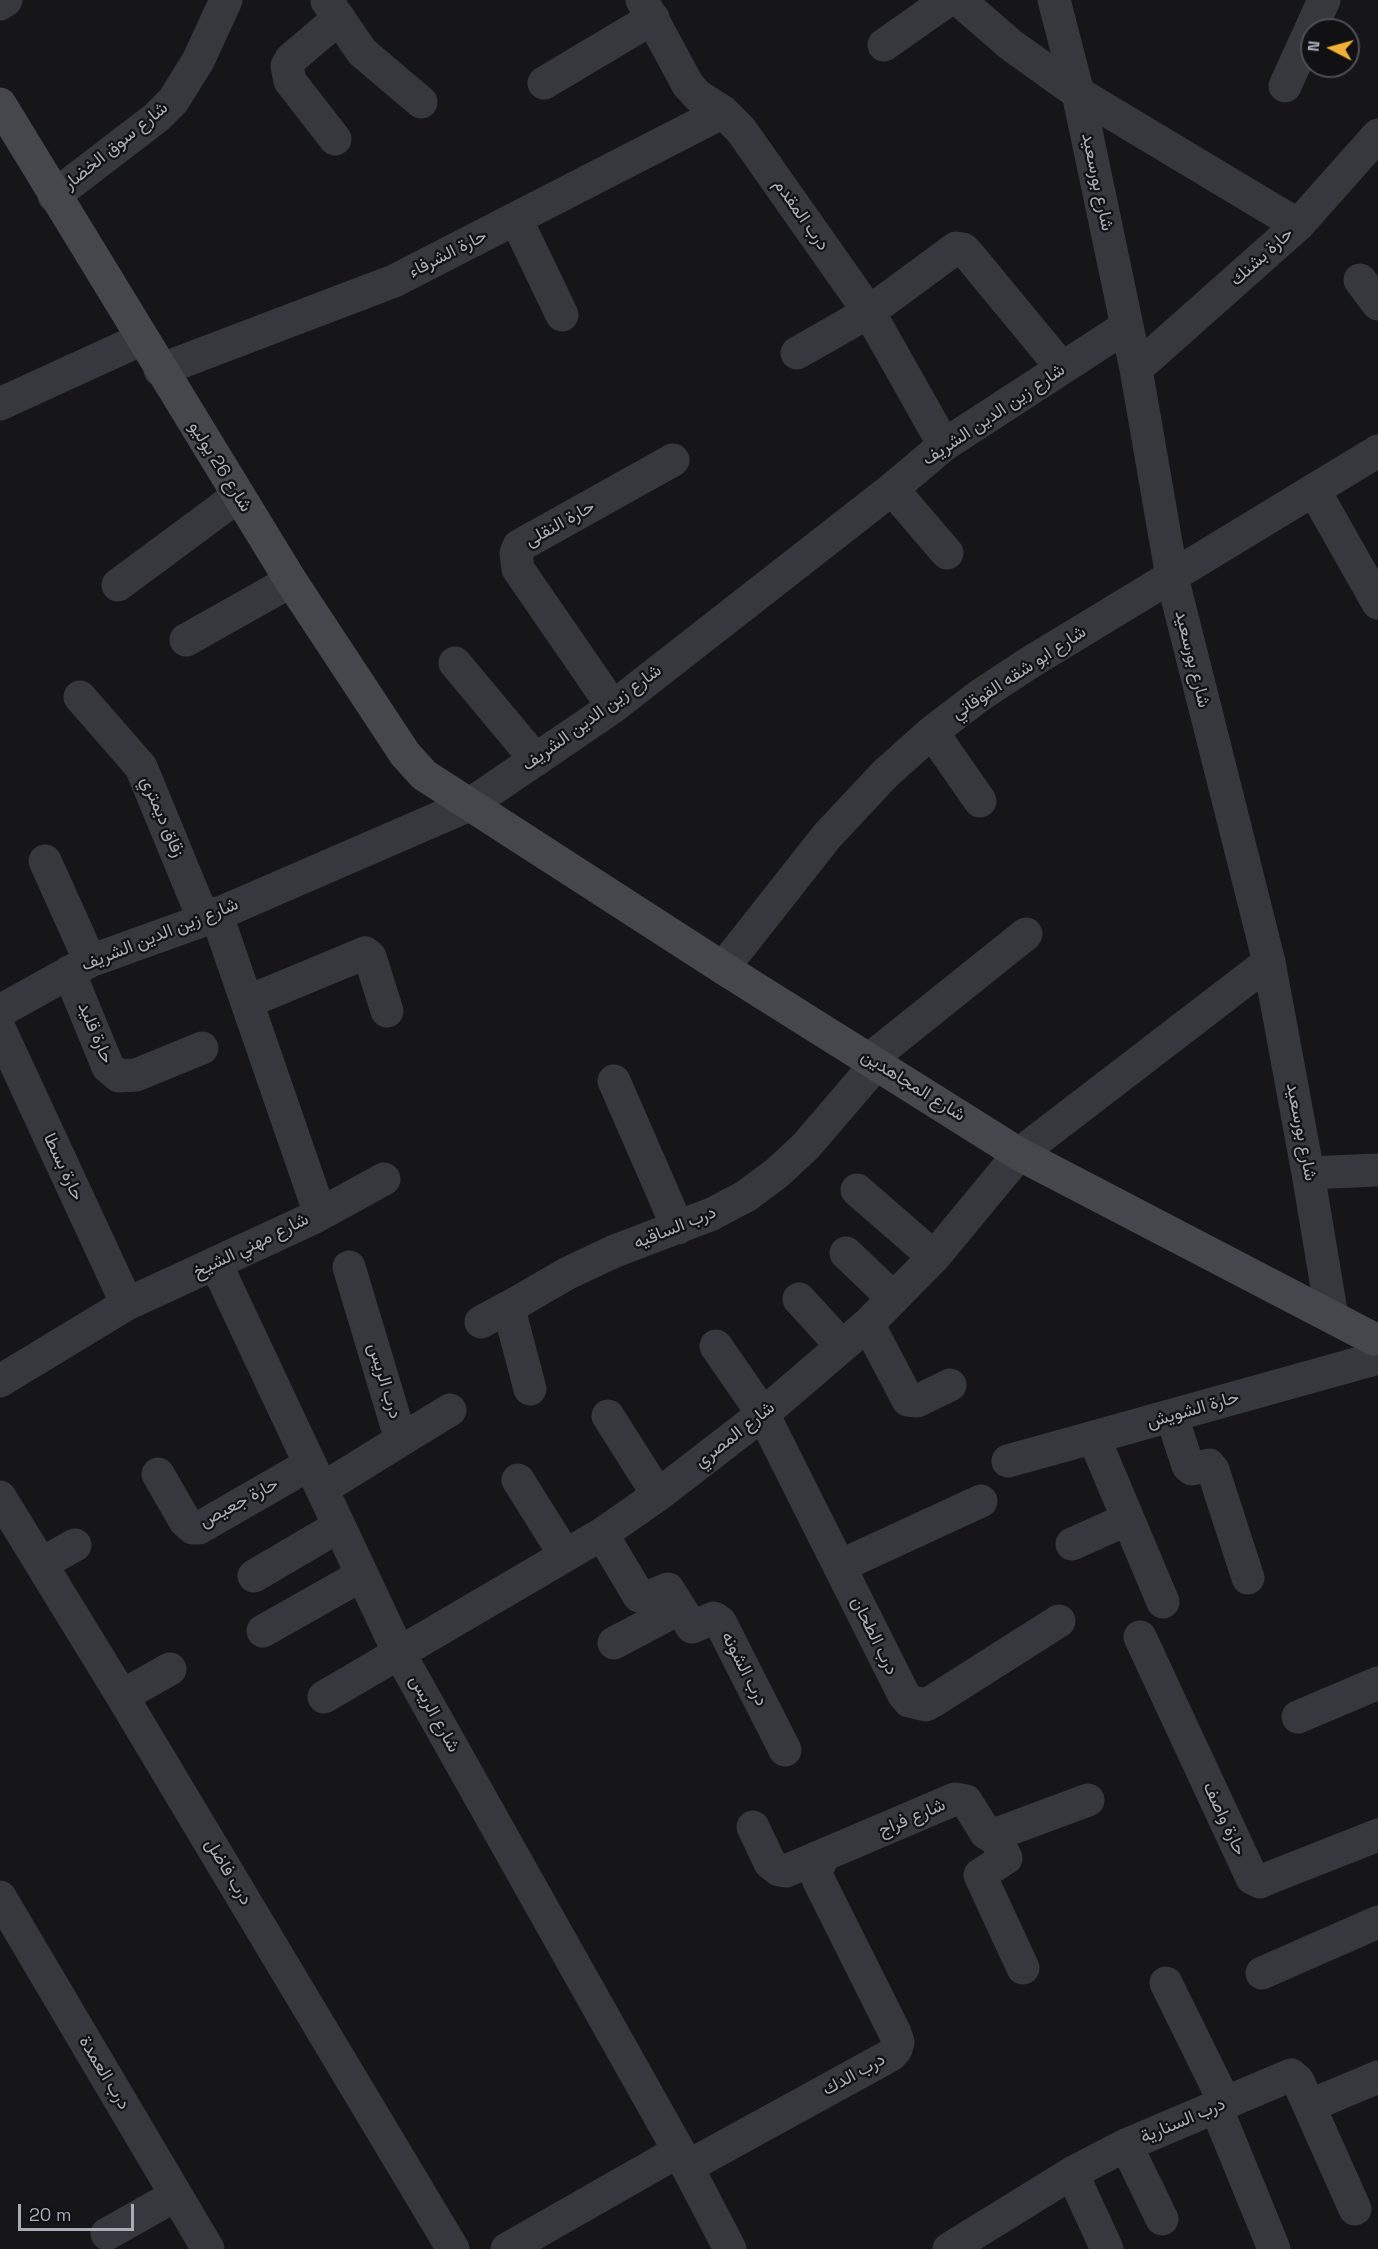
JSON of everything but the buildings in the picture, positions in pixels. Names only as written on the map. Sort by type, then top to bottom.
[{"type":"street","points":[[0,4],[6,0]]},
{"type":"street","name":"شارع سوق الخضار","points":[[54,196],[157,117],[173,101],[198,61],[226,0]]},
{"type":"street","points":[[884,45],[948,0]]},
{"type":"street","points":[[959,0],[1011,45],[1078,93],[1298,225]]},
{"type":"street","name":"شارع بورسعيد","points":[[1054,0],[1078,93],[1136,369],[1172,577],[1269,962],[1332,1317]]},
{"type":"street","points":[[1285,86],[1324,0]]},
{"type":"street","points":[[335,139],[290,81],[287,66],[332,9],[362,52],[421,102]]},
{"type":"street","points":[[544,83],[647,9]]},
{"type":"street","name":"درب المقدم","points":[[647,9],[688,85],[698,96],[723,112],[749,140],[869,312],[944,445]]},
{"type":"street","name":"شارع 26 يوليو","points":[[0,104],[238,496],[405,754],[424,775],[469,806]]},
{"type":"street","name":"حارة الشرفاء","points":[[160,370],[356,298],[431,263],[723,112]]},
{"type":"street","name":"حارة بشنك","points":[[1136,369],[1298,225],[1378,135]]},
{"type":"street","points":[[516,219],[562,315]]},
{"type":"street","points":[[797,353],[869,312],[949,251],[963,249],[1062,368]]},
{"type":"street","name":"شارع زين الدين الشريف","points":[[0,1011],[80,966],[210,917],[469,806],[613,707],[892,489],[944,445],[1127,326]]},
{"type":"street","points":[[0,404],[142,339]]},
{"type":"street","name":"شارع ابو شقه القوقاني","points":[[723,968],[773,901],[827,836],[885,774],[932,732],[979,696],[1029,663],[1378,451]]},
{"type":"street","name":"حارة النقلى","points":[[613,707],[518,569],[516,553],[519,546],[673,460]]},
{"type":"street","points":[[892,489],[947,553]]},
{"type":"street","points":[[1314,490],[1378,603]]},
{"type":"street","points":[[118,585],[238,496]]},
{"type":"street","points":[[186,640],[291,581]]},
{"type":"street","points":[[455,663],[536,760]]},
{"type":"street","name":"زقاق ديمتري","points":[[80,697],[141,767],[210,917]]},
{"type":"street","points":[[932,732],[980,801]]},
{"type":"street","name":"شارع المجاهدين","points":[[469,806],[1019,1154],[1332,1317],[1377,1347]]},
{"type":"street","points":[[45,861],[80,966]]},
{"type":"street","name":"شارع مهني الشيخ","points":[[0,1381],[127,1304],[313,1218],[319,1211],[318,1201],[247,1002],[210,917]]},
{"type":"street","name":"درب الساقيه","points":[[481,1322],[568,1273],[615,1251],[712,1214],[746,1196],[777,1173],[806,1146],[874,1061],[1026,934]]},
{"type":"street","points":[[247,1002],[365,953],[370,957],[387,1011]]},
{"type":"street","name":"شارع المصري","points":[[324,1697],[398,1651],[602,1534],[658,1495],[763,1414],[868,1324],[934,1257],[1019,1154],[1269,962]]},
{"type":"street","name":"حارة قليد","points":[[80,966],[113,1073],[128,1077],[201,1048]]},
{"type":"street","name":"حارة بسطا","points":[[0,1030],[127,1304]]},
{"type":"street","points":[[614,1080],[678,1228]]},
{"type":"street","points":[[1308,1173],[1378,1170]]},
{"type":"street","points":[[313,1218],[384,1179]]},
{"type":"street","points":[[857,1190],[934,1257]]},
{"type":"street","points":[[846,1253],[893,1298]]},
{"type":"street","name":"شارع الريس","points":[[216,1264],[398,1651],[683,2159],[730,2249]]},
{"type":"street","name":"درب الريس","points":[[316,1477],[401,1440],[349,1267]]},
{"type":"street","points":[[799,1299],[842,1346]]},
{"type":"street","points":[[518,1302],[513,1307],[511,1317],[530,1389]]},
{"type":"street","points":[[868,1324],[908,1400],[917,1401],[950,1385]]},
{"type":"street","name":"درب الطحان","points":[[716,1346],[763,1414],[904,1695],[918,1704],[933,1701],[1059,1621]]},
{"type":"street","name":"حارة الشويش","points":[[1008,1461],[1172,1417],[1377,1347]]},
{"type":"street","points":[[401,1440],[450,1410]]},
{"type":"street","points":[[608,1416],[658,1495]]},
{"type":"street","points":[[1172,1417],[1188,1466],[1192,1469],[1209,1465],[1213,1470],[1248,1578]]},
{"type":"street","points":[[1094,1438],[1163,1602]]},
{"type":"street","name":"حارة جعيص","points":[[158,1474],[185,1521],[193,1528],[199,1528],[316,1477]]},
{"type":"street","points":[[518,1480],[565,1555]]},
{"type":"street","name":"درب فاضل","points":[[0,1497],[122,1696],[453,2249]]},
{"type":"street","points":[[840,1566],[981,1501]]},
{"type":"street","points":[[1072,1544],[1128,1519]]},
{"type":"street","points":[[254,1576],[339,1526]]},
{"type":"street","name":"درب الشونه","points":[[602,1534],[639,1596],[646,1598],[668,1588],[692,1627],[714,1618],[720,1622],[786,1750]]},
{"type":"street","points":[[41,1564],[75,1545]]},
{"type":"street","points":[[263,1631],[362,1575]]},
{"type":"street","points":[[614,1643],[680,1608]]},
{"type":"street","name":"حارة واصف","points":[[1140,1637],[1252,1878],[1264,1880],[1378,1835]]},
{"type":"street","points":[[122,1696],[170,1669]]},
{"type":"street","points":[[1298,1717],[1378,1683]]},
{"type":"street","name":"شارع فراج","points":[[823,1857],[959,1799],[966,1801],[986,1833],[994,1835]]},
{"type":"street","points":[[1023,1968],[980,1875],[1006,1858],[994,1835],[1088,1800]]},
{"type":"street","points":[[753,1827],[770,1863],[779,1870],[793,1870],[823,1857]]},
{"type":"street","name":"درب الدك","points":[[683,2159],[891,2055],[896,2049],[898,2042],[895,2033],[818,1879],[816,1871],[823,1857]]},
{"type":"street","name":"درب العمدة","points":[[0,1897],[208,2249]]},
{"type":"street","points":[[1262,1973],[1378,1922]]},
{"type":"street","points":[[1166,1983],[1221,2105],[1274,2249]]},
{"type":"street","name":"درب السنارية","points":[[949,2249],[1072,2172],[1126,2145],[1291,2075],[1298,2081],[1355,2209]]},
{"type":"street","points":[[1309,2106],[1378,2077]]},
{"type":"street","points":[[1126,2145],[1162,2220]]},
{"type":"street","points":[[507,2249],[683,2159]]},
{"type":"street","points":[[1072,2172],[1107,2249]]},
{"type":"street","points":[[106,2234],[176,2195]]}]
